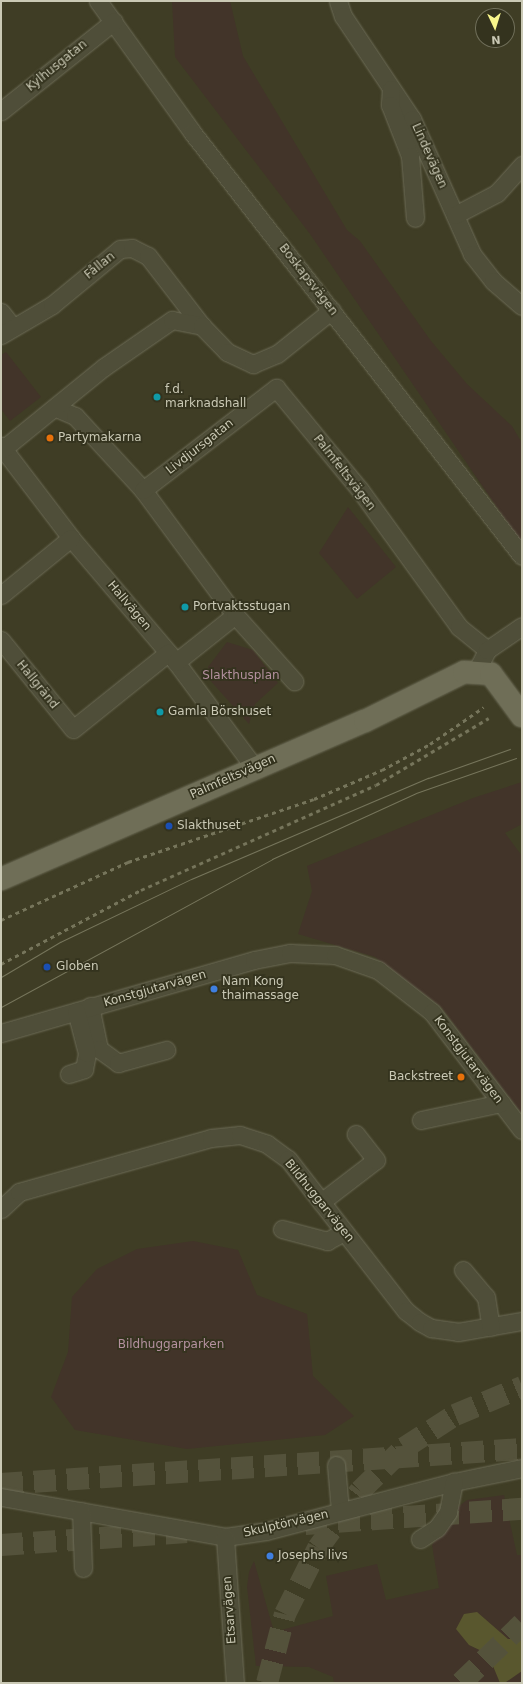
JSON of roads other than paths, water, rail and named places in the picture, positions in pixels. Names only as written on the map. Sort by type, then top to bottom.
[{"type":"main road","points":[[471,671],[491,674],[501,683],[522,716]]},
{"type":"main road","name":"Palmfeltsvägen","points":[[1,879],[254,767],[366,721],[471,671]]},
{"type":"street","name":"Boskapsvägen","points":[[98,1],[114,21],[192,132],[522,556]]},
{"type":"street","name":"Lindevägen","points":[[338,1],[343,16],[412,119],[472,254],[493,281],[522,306]]},
{"type":"street","name":"Kylhusgatan","points":[[1,111],[114,21]]},
{"type":"street","points":[[391,87],[390,105],[410,156],[415,218]]},
{"type":"street","points":[[455,216],[497,193],[522,165]]},
{"type":"street","name":"Fållan","points":[[7,330],[52,305],[120,250],[132,248],[148,256],[202,326],[227,352],[253,364],[277,354],[332,310]]},
{"type":"street","points":[[1,312],[7,330]]},
{"type":"street","points":[[2,448],[56,408],[104,367],[172,320],[202,326]]},
{"type":"street","name":"Livdjursgatan","points":[[143,490],[276,388]]},
{"type":"street","name":"Palmfeltsvägen","points":[[276,388],[360,490],[459,627],[486,650]]},
{"type":"street","points":[[56,408],[75,416],[143,490],[235,615],[294,681]]},
{"type":"street","name":"Hallvägen","points":[[2,448],[71,538],[172,657],[254,767]]},
{"type":"street","points":[[1,595],[71,538]]},
{"type":"street","points":[[172,657],[235,615]]},
{"type":"street","points":[[471,671],[486,650],[522,626]]},
{"type":"street","name":"Hallgränd","points":[[1,640],[73,729],[172,657]]},
{"type":"street","name":"Konstgjutarvägen","points":[[1,1033],[254,960],[290,953],[335,955],[378,970],[432,1012],[522,1130]]},
{"type":"street","points":[[83,1009],[99,1049],[118,1063],[166,1050]]},
{"type":"street","points":[[69,1074],[84,1069],[86,1053],[83,1009]]},
{"type":"street","points":[[421,1120],[501,1103]]},
{"type":"street","points":[[321,1202],[376,1160],[356,1134]]},
{"type":"street","name":"Bildhuggarvägen","points":[[1,1209],[19,1192],[211,1138],[240,1135],[267,1144],[288,1160],[406,1311],[420,1322],[444,1332],[491,1327],[522,1321]]},
{"type":"street","points":[[282,1229],[327,1241],[344,1232]]},
{"type":"street","points":[[463,1270],[486,1297],[491,1327]]},
{"type":"street","points":[[336,1465],[340,1511]]},
{"type":"street","name":"Skulptörvägen","points":[[1,1497],[225,1537],[266,1531],[454,1482],[522,1468]]},
{"type":"street","points":[[420,1539],[437,1528],[448,1512],[454,1482]]},
{"type":"street","points":[[81,1511],[83,1568]]},
{"type":"street","name":"Etsarvägen","points":[[225,1537],[235,1681]]},
{"type":"tunnel","points":[[267,1683],[285,1614],[318,1548],[360,1491],[404,1448],[455,1415],[522,1387]]},
{"type":"tunnel","points":[[1,1484],[522,1449]]},
{"type":"tunnel","points":[[305,1524],[522,1509]]},
{"type":"tunnel","points":[[1,1545],[187,1532]]},
{"type":"tunnel","points":[[461,1683],[522,1624]]},
{"type":"tram line","points":[[1,977],[60,942],[191,879],[428,778],[510,749]]},
{"type":"tram line","points":[[1,1007],[272,859],[416,793],[516,758]]},
{"type":"railway","points":[[1,920],[128,862],[314,799],[382,770],[430,744],[484,707]]},
{"type":"railway","points":[[1,964],[141,890],[376,785],[489,718]]},
{"type":"place","name":"f.d. marknadshall","points":[[157,397]]},
{"type":"place","name":"Partymakarna","points":[[50,438]]},
{"type":"place","name":"Portvaktsstugan","points":[[185,607]]},
{"type":"place","name":"Gamla Börshuset","points":[[160,712]]},
{"type":"place","name":"Slakthuset","points":[[169,826]]},
{"type":"place","name":"Globen","points":[[47,967]]},
{"type":"place","name":"Nam Kong thaimassage","points":[[214,989]]},
{"type":"place","name":"Backstreet","points":[[461,1077]]},
{"type":"place","name":"Josephs livs","points":[[270,1556]]},
{"type":"park label","name":"Slakthusplan","points":[[241,676]]},
{"type":"park label","name":"Bildhuggarparken","points":[[171,1345]]}]
